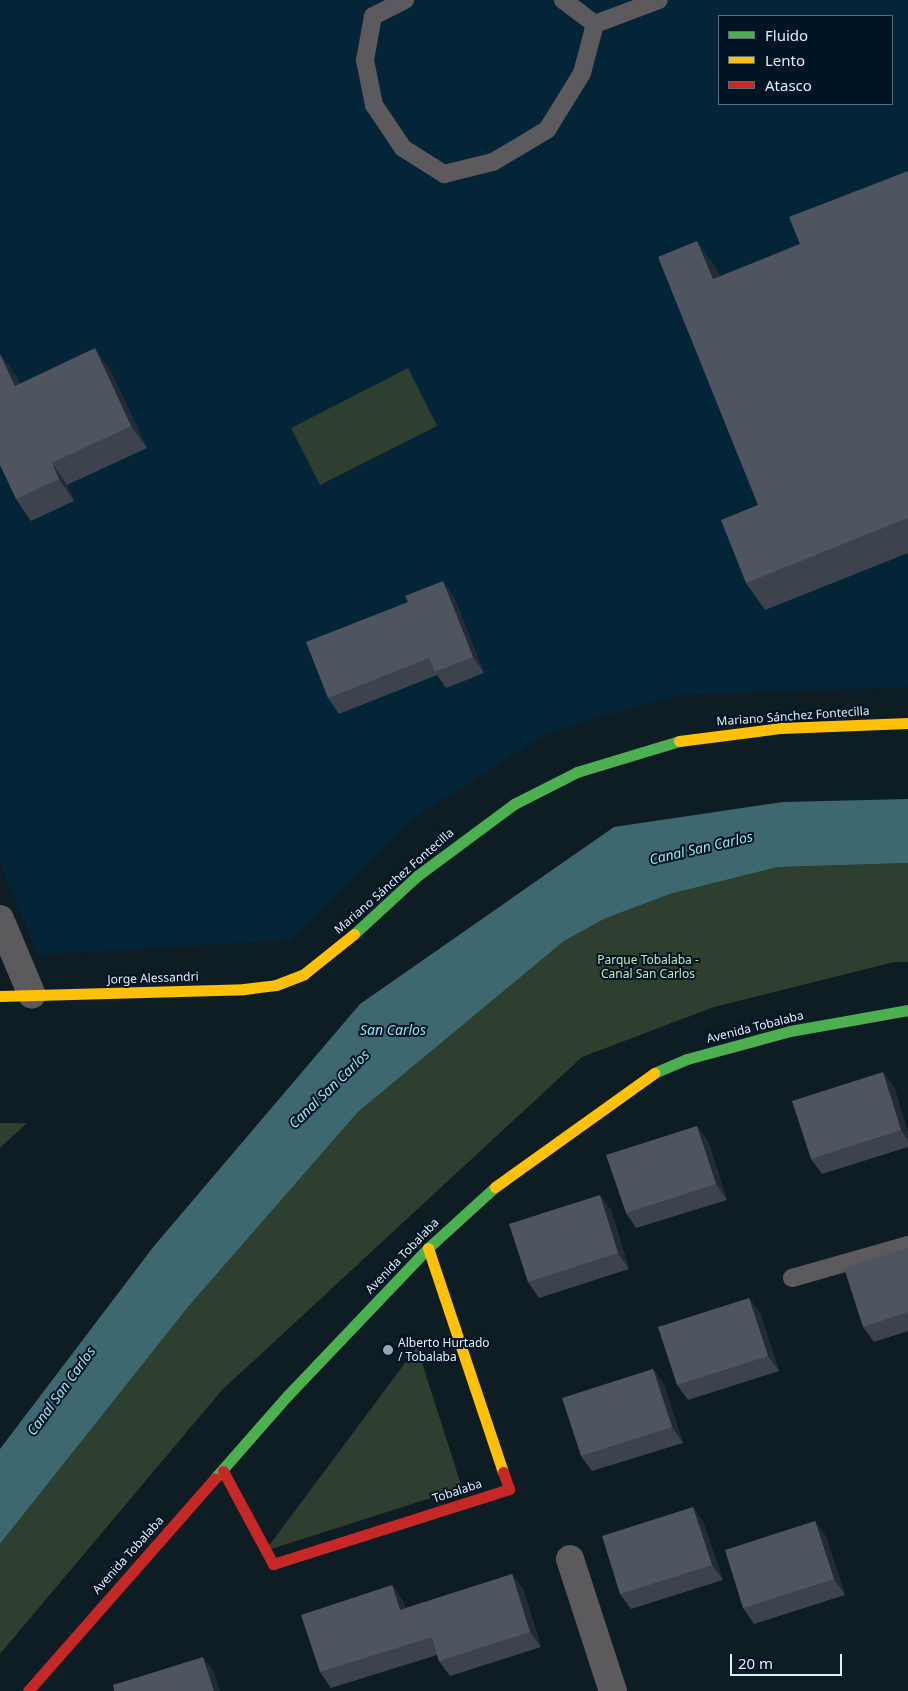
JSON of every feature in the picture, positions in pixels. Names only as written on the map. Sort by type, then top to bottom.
[{"type":"street","name":"Mariano Sánchez Fontecilla","points":[[304,974],[332,954],[417,876],[483,824],[522,800],[577,772],[659,746],[711,735],[772,728],[908,723]]},
{"type":"street","points":[[0,919],[32,995]]},
{"type":"street","name":"Jorge Alessandri","points":[[0,996],[244,989],[276,985],[304,974]]},
{"type":"street","name":"Avenida Tobalaba","points":[[28,1691],[288,1395],[428,1248],[494,1188],[654,1073],[720,1048],[845,1020],[908,1010]]},
{"type":"street","name":"Tobalaba","points":[[223,1471],[273,1564],[509,1489],[428,1248]]},
{"type":"street","points":[[570,1558],[613,1691]]},
{"type":"lane","points":[[405,0],[373,16],[365,60],[374,105],[403,148],[444,174],[493,162],[547,130],[582,73],[595,24]]},
{"type":"lane","points":[[563,0],[595,24]]},
{"type":"lane","points":[[595,24],[659,0]]},
{"type":"lane","points":[[792,1278],[908,1245]]},
{"type":"shaded area","points":[[0,0],[908,0],[908,687],[678,695],[549,732],[411,820],[291,940],[38,955],[0,863]]},
{"type":"green space","points":[[408,368],[437,426],[320,485],[291,428]]},
{"type":"green space","name":"Parque Tobalaba - Canal San Carlos","points":[[908,863],[908,962],[894,962],[714,1007],[582,1057],[222,1390],[0,1654],[0,1544],[188,1307],[358,1112],[564,941],[604,919],[670,894],[778,867]]},
{"type":"green space","points":[[0,1123],[27,1123],[0,1148]]},
{"type":"green space","points":[[417,1347],[462,1488],[265,1551]]},
{"type":"water","name":"San Carlos","points":[[908,799],[908,863],[778,867],[670,894],[604,919],[564,941],[358,1112],[188,1307],[0,1544],[0,1449],[154,1246],[360,1004],[614,827],[783,802]]},
{"type":"building","points":[[908,171],[908,518],[746,583],[721,520],[758,505],[658,257],[697,241],[713,279],[800,244],[789,217]]},
{"type":"building","points":[[95,348],[131,426],[52,463],[59,479],[16,499],[0,465],[0,354],[15,386]]},
{"type":"building","points":[[443,581],[473,657],[435,672],[429,658],[328,698],[306,642],[408,602],[405,596]]},
{"type":"building","points":[[883,1072],[901,1130],[811,1159],[792,1101]]},
{"type":"building","points":[[697,1126],[716,1184],[626,1213],[606,1155]]},
{"type":"building","points":[[600,1195],[618,1253],[528,1282],[509,1224]]},
{"type":"building","points":[[908,1248],[908,1312],[863,1327],[844,1268]]},
{"type":"building","points":[[749,1298],[768,1356],[677,1385],[658,1327]]},
{"type":"building","points":[[653,1369],[672,1427],[581,1456],[562,1398]]},
{"type":"building","points":[[693,1507],[712,1565],[620,1594],[602,1536]]},
{"type":"building","points":[[815,1521],[834,1579],[743,1608],[725,1550]]},
{"type":"building","points":[[512,1574],[530,1632],[439,1661],[432,1637],[320,1672],[301,1615],[392,1585],[400,1610]]},
{"type":"building","points":[[203,1657],[214,1691],[114,1691],[113,1685]]},
{"type":"traffic: fast","points":[[354,934],[417,876],[514,804],[577,772],[679,741]]},
{"type":"traffic: fast","points":[[654,1073],[687,1059],[790,1031],[908,1010]]},
{"type":"traffic: fast","points":[[215,1478],[288,1395],[428,1248],[495,1187]]},
{"type":"traffic: slow","points":[[679,741],[781,728],[908,723]]},
{"type":"traffic: slow","points":[[0,996],[244,989],[276,985],[304,974],[354,934]]},
{"type":"traffic: slow","points":[[495,1187],[654,1073]]},
{"type":"traffic: slow","points":[[428,1248],[503,1472]]},
{"type":"traffic: jam","points":[[223,1471],[273,1564],[509,1489],[503,1472]]},
{"type":"traffic: jam","points":[[28,1691],[215,1478]]},
{"type":"place","name":"Alberto Hurtado / Tobalaba","points":[[388,1350]]},
{"type":"water label","name":"Canal San Carlos","points":[[701,848]]},
{"type":"water label","name":"Canal San Carlos","points":[[329,1089]]},
{"type":"water label","name":"Canal San Carlos","points":[[61,1391]]}]
